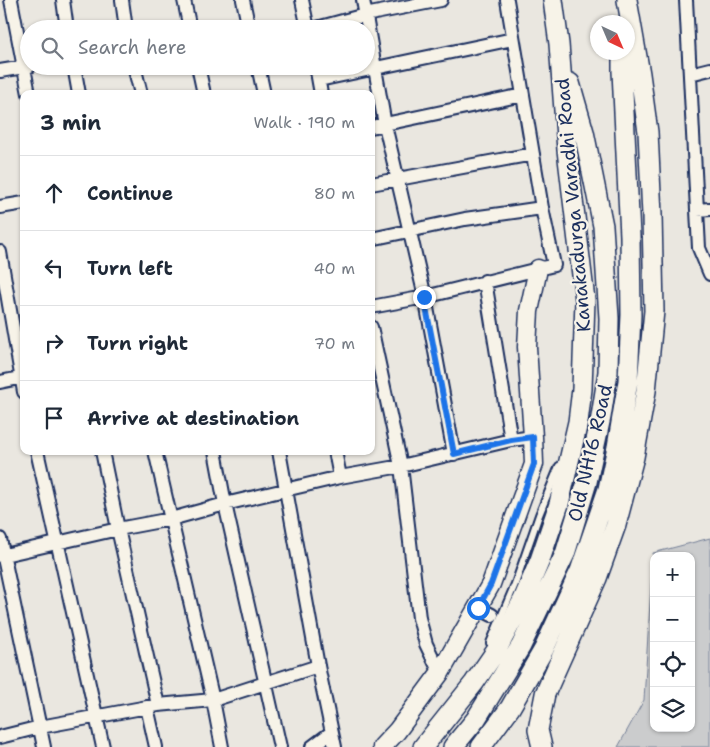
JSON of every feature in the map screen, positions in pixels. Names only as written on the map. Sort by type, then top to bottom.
[{"type":"main road","points":[[553,0],[559,44]]},
{"type":"main road","points":[[624,15],[625,0]]},
{"type":"main road","points":[[542,747],[538,730],[545,694],[598,578],[616,525],[634,457],[646,391],[654,311],[648,132],[640,74],[625,0]]},
{"type":"main road","name":"Kanakadurga Varadhi Road","points":[[423,747],[496,652],[523,600],[540,560],[559,504],[578,422],[582,389],[585,300],[567,150],[559,44]]},
{"type":"main road","name":"Old NH16 Road","points":[[459,740],[476,719],[521,646],[565,554],[587,482],[602,417],[608,372],[609,318],[603,226],[584,132],[559,44]]},
{"type":"main road","name":"Old NH16 Road","points":[[482,747],[510,708],[544,649],[580,571],[608,489],[617,447],[628,381],[631,315],[630,236],[622,60]]},
{"type":"street","points":[[11,0],[20,38]]},
{"type":"street","points":[[63,0],[66,20]]},
{"type":"street","points":[[122,0],[125,20]]},
{"type":"street","points":[[184,0],[188,20]]},
{"type":"street","points":[[243,0],[248,20]]},
{"type":"street","points":[[302,0],[306,20]]},
{"type":"street","points":[[363,0],[366,20]]},
{"type":"street","points":[[347,20],[441,0]]},
{"type":"street","points":[[375,306],[424,297],[554,265],[532,154],[507,0]]},
{"type":"street","points":[[686,0],[699,248],[710,274]]},
{"type":"street","points":[[375,68],[513,38]]},
{"type":"street","points":[[0,71],[20,68]]},
{"type":"street","points":[[690,74],[710,69]]},
{"type":"street","points":[[375,73],[424,297],[454,454]]},
{"type":"street","points":[[28,75],[29,90]]},
{"type":"street","points":[[76,75],[78,90]]},
{"type":"street","points":[[136,75],[139,90]]},
{"type":"street","points":[[200,75],[203,90]]},
{"type":"street","points":[[260,75],[263,90]]},
{"type":"street","points":[[317,75],[320,90]]},
{"type":"street","points":[[318,80],[341,75]]},
{"type":"street","points":[[375,126],[523,95]]},
{"type":"street","points":[[375,183],[532,154]]},
{"type":"street","points":[[0,207],[20,204]]},
{"type":"street","points":[[375,238],[465,219],[542,208]]},
{"type":"street","points":[[697,210],[710,208]]},
{"type":"street","points":[[0,252],[4,305],[20,369]]},
{"type":"street","points":[[382,747],[397,731],[485,612],[491,584],[534,464],[527,347],[529,311],[538,269]]},
{"type":"street","points":[[485,281],[511,440]]},
{"type":"street","points":[[375,346],[401,466],[419,618],[426,644],[440,673]]},
{"type":"street","points":[[0,382],[20,377]]},
{"type":"street","points":[[2,555],[172,518],[340,477],[401,466],[511,440],[533,437]]},
{"type":"street","points":[[38,455],[104,747]]},
{"type":"street","points":[[103,455],[153,706],[156,747]]},
{"type":"street","points":[[156,455],[172,518],[222,747]]},
{"type":"street","points":[[216,455],[280,747]]},
{"type":"street","points":[[280,455],[318,666],[335,747]]},
{"type":"street","points":[[336,455],[340,477]]},
{"type":"street","points":[[0,539],[44,747]]},
{"type":"street","points":[[0,737],[40,727],[153,706],[213,700],[318,666]]},
{"type":"street","points":[[312,747],[332,732]]},
{"type":"lane","points":[[489,647],[515,584],[539,515],[578,422]]},
{"type":"lane","points":[[474,683],[485,656]]},
{"type":"shaded area","points":[[710,538],[710,747],[618,747],[644,700],[650,602],[650,732],[695,732],[695,552],[657,552]]},
{"type":"tunnel","points":[[516,627],[574,655]]},
{"type":"route","points":[[424,297],[454,454],[511,440],[533,437],[534,464],[491,584],[478,608]]}]
